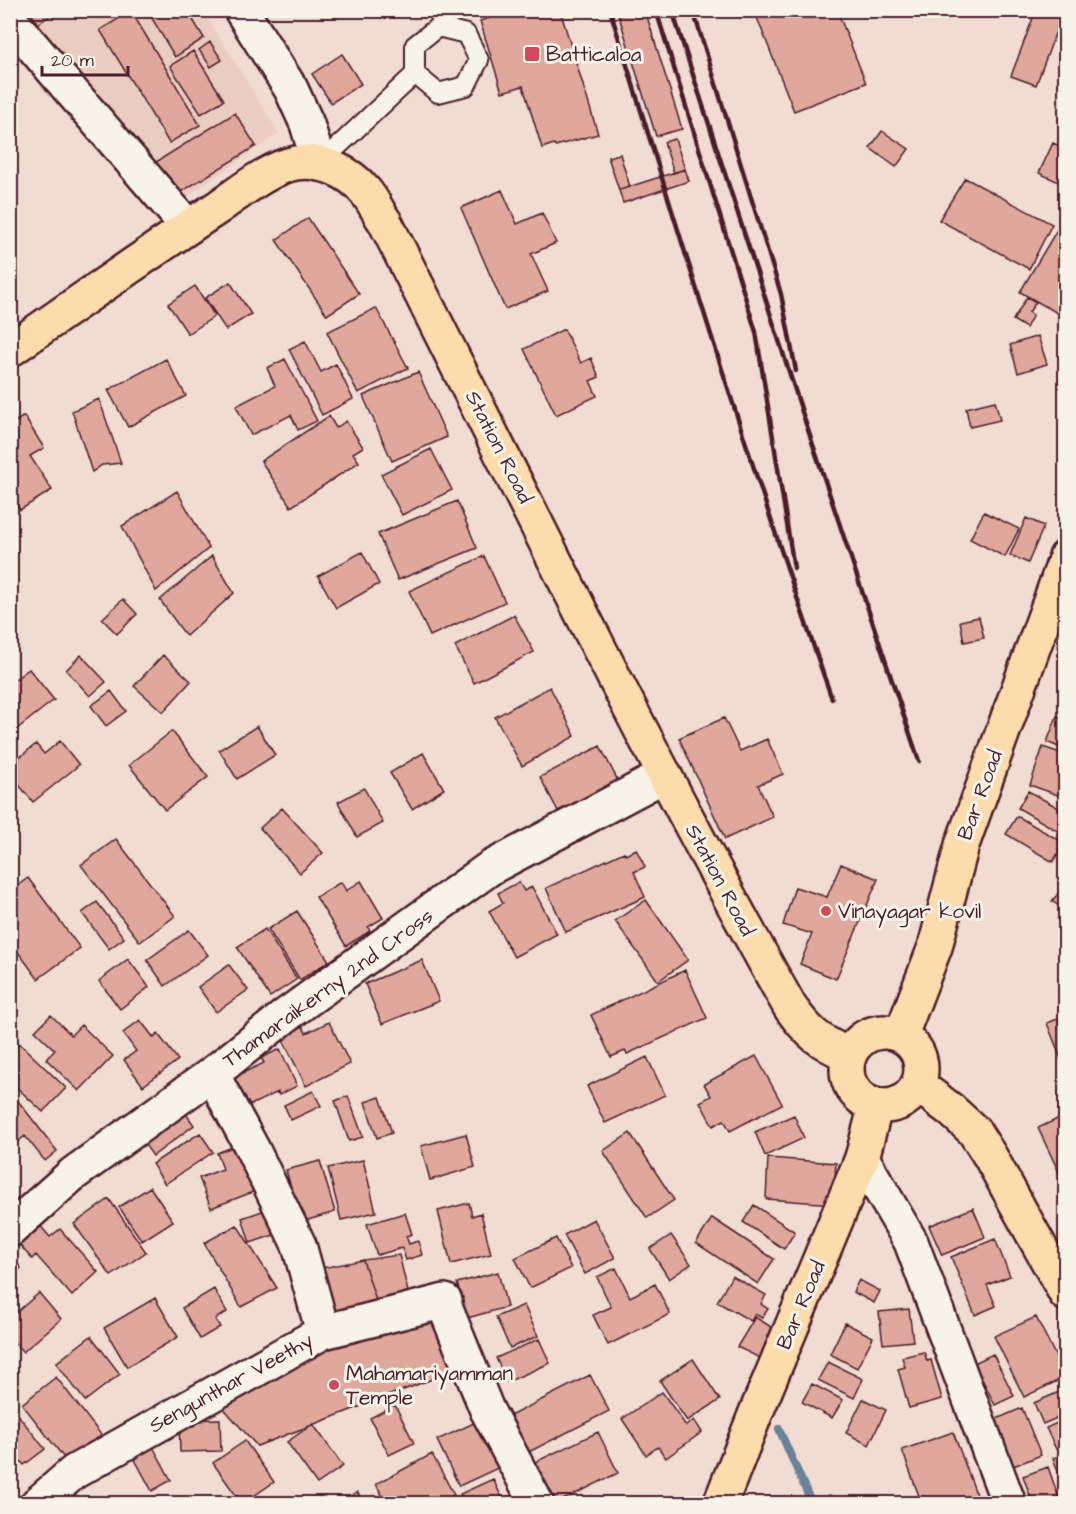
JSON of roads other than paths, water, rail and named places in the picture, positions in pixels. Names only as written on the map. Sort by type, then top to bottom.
[{"type":"main road","name":"Station Road","points":[[10,350],[188,227],[279,169],[297,163],[319,164],[345,173],[365,190],[385,222],[664,775],[790,1007],[804,1027],[818,1039],[849,1055]]},
{"type":"main road","name":"Bar Road","points":[[901,1035],[935,947],[962,845],[1065,557]]},
{"type":"main road","points":[[885,1031],[901,1035],[912,1043],[920,1056],[922,1070],[918,1085],[908,1098],[893,1105],[876,1105],[862,1098],[852,1086],[847,1071],[849,1055],[858,1043],[870,1034],[885,1031]]},
{"type":"main road","points":[[918,1085],[974,1131],[1065,1294]]},
{"type":"main road","name":"Bar Road","points":[[720,1503],[862,1158],[876,1105]]},
{"type":"street","points":[[241,10],[291,89],[307,124],[319,164]]},
{"type":"street","points":[[10,20],[188,227]]},
{"type":"street","name":"Thamaraikerny 2nd Cross","points":[[10,1230],[73,1174],[212,1074],[285,1016],[490,868],[664,775]]},
{"type":"street","points":[[212,1074],[252,1148],[299,1245],[322,1332]]},
{"type":"street","points":[[862,1158],[911,1242],[1009,1503]]},
{"type":"street","name":"Sengunthar Veethy","points":[[37,1503],[74,1472],[322,1332],[444,1301],[487,1410],[537,1503]]},
{"type":"lane","points":[[319,164],[415,74]]},
{"type":"waterway","points":[[779,1429],[812,1504]]},
{"type":"railway","points":[[610,10],[745,442],[832,699]]},
{"type":"railway","points":[[656,10],[756,332],[794,568]]},
{"type":"railway","points":[[672,10],[806,424],[919,761]]},
{"type":"railway","points":[[693,10],[781,294],[796,371]]},
{"type":"place","name":"Batticaloa","points":[[532,54]]},
{"type":"place","name":"Vinayagar kovil","points":[[826,911]]},
{"type":"place","name":"Mahamariyamman Temple","points":[[334,1385]]}]
